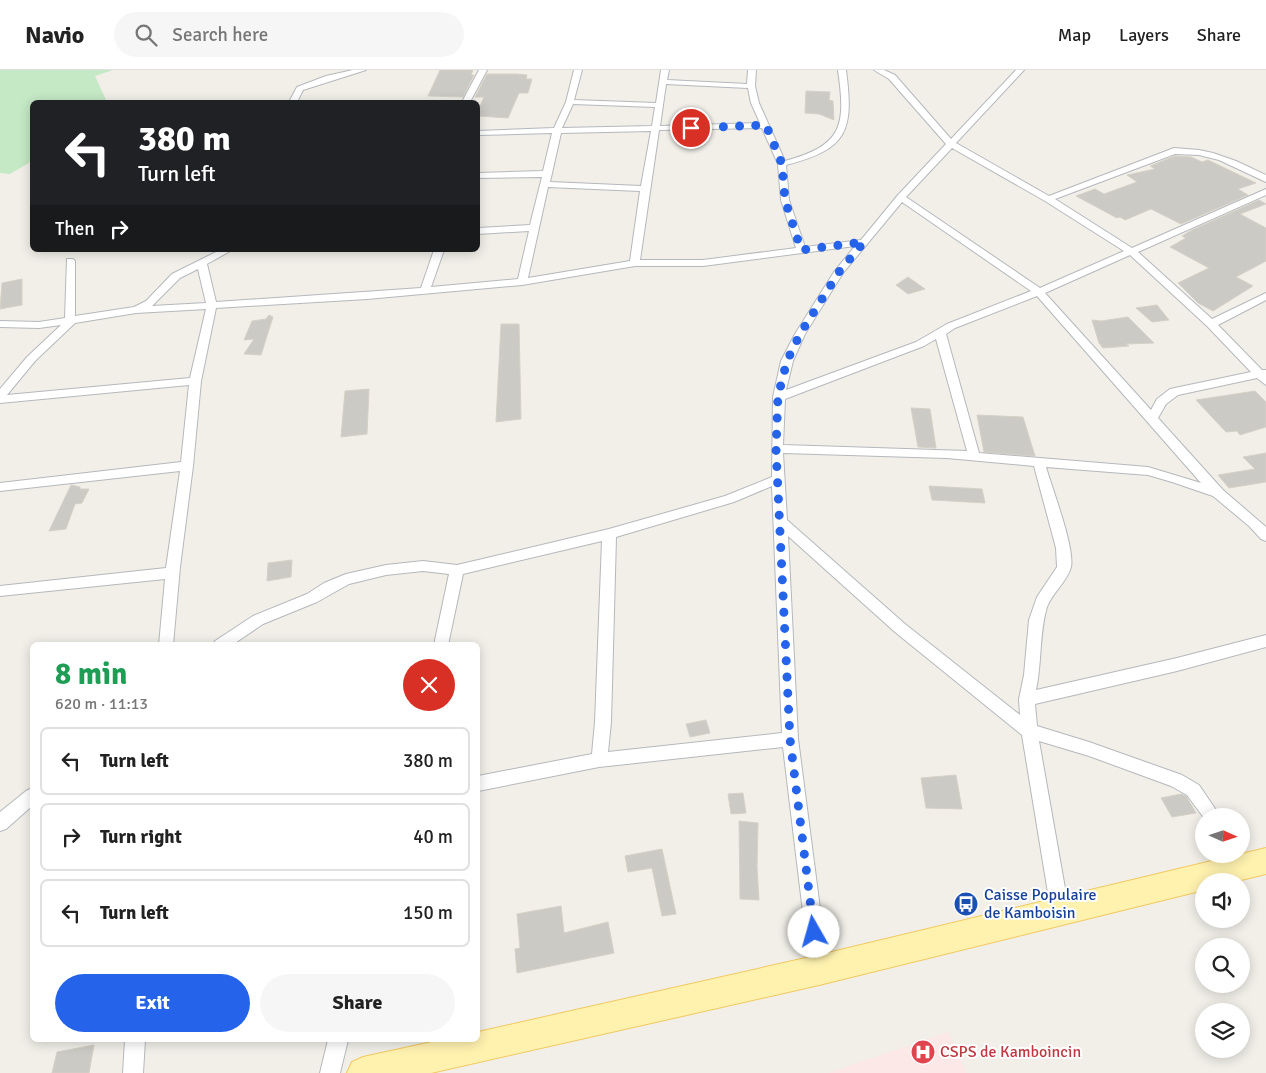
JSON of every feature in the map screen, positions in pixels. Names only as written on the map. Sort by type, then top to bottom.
[{"type":"main road","points":[[363,1073],[819,970],[1060,911],[1237,863]]},
{"type":"street","points":[[294,100],[300,89],[329,78],[362,70]]},
{"type":"street","points":[[467,100],[483,70]]},
{"type":"street","points":[[522,282],[557,131],[570,102],[578,70]]},
{"type":"street","points":[[635,263],[654,130],[665,70]]},
{"type":"street","points":[[752,70],[751,86],[755,103],[782,164],[785,200],[801,250]]},
{"type":"street","points":[[782,164],[801,160],[825,150],[838,136],[845,123],[847,110],[842,70]]},
{"type":"street","points":[[878,70],[892,77],[951,144],[1048,199],[1132,252],[1211,324],[1264,376]]},
{"type":"street","points":[[819,970],[790,739],[776,449],[778,396],[787,361],[800,334],[839,272],[900,197],[1020,70]]},
{"type":"street","points":[[664,82],[751,86]]},
{"type":"street","points":[[570,102],[659,105]]},
{"type":"street","points":[[480,133],[654,130],[766,125]]},
{"type":"street","points":[[1048,199],[1174,151],[1190,150],[1207,153],[1228,160],[1266,179]]},
{"type":"street","points":[[480,175],[547,174]]},
{"type":"street","points":[[544,184],[645,189]]},
{"type":"street","points":[[778,396],[920,344],[984,312],[1039,292],[1266,192]]},
{"type":"street","points":[[900,197],[1039,292],[1218,494],[1254,523],[1266,536]]},
{"type":"street","points":[[480,231],[534,228]]},
{"type":"street","points":[[0,324],[39,325],[70,322],[136,310],[367,296],[522,282],[635,263],[704,263],[864,242]]},
{"type":"street","points":[[136,310],[150,303],[176,276],[223,252]]},
{"type":"street","points":[[425,290],[438,252]]},
{"type":"street","points":[[0,397],[31,359],[70,322],[70,261]]},
{"type":"street","points":[[166,642],[172,573],[187,466],[195,381],[212,305],[202,264]]},
{"type":"street","points":[[1211,324],[1266,296]]},
{"type":"street","points":[[940,333],[974,456]]},
{"type":"street","points":[[1152,419],[1160,402],[1174,392],[1264,376]]},
{"type":"street","points":[[0,397],[195,381]]},
{"type":"street","points":[[776,449],[947,454],[1148,471],[1175,478],[1218,494]]},
{"type":"street","points":[[1039,463],[1063,548],[1064,567],[1051,590],[1042,601],[1036,620],[1032,674],[1027,699],[1029,731],[1060,911]]},
{"type":"street","points":[[0,487],[187,466]]},
{"type":"street","points":[[225,642],[258,620],[312,598],[346,579],[386,570],[423,566],[457,570],[609,534],[729,499],[778,479]]},
{"type":"street","points":[[780,522],[900,628],[1029,731],[1089,749],[1176,780],[1193,790],[1206,808]]},
{"type":"street","points":[[599,760],[603,722],[609,534]]},
{"type":"street","points":[[442,642],[457,570]]},
{"type":"street","points":[[0,591],[172,573]]},
{"type":"street","points":[[1027,699],[1225,654],[1266,641]]},
{"type":"street","points":[[480,784],[599,760],[790,739]]},
{"type":"street","points":[[3,817],[30,797]]},
{"type":"street","points":[[134,1073],[135,1042]]},
{"type":"street","points":[[330,1073],[338,1042]]},
{"type":"shaded area","name":"CSPS de Kamboincin","points":[[948,1032],[967,1073],[828,1073]]},
{"type":"green space","points":[[0,70],[113,70],[95,76],[106,100],[30,100],[30,162],[10,174],[0,173]]},
{"type":"building","points":[[440,70],[473,70],[471,75],[474,75],[463,97],[428,96]]},
{"type":"building","points":[[487,74],[527,75],[526,79],[532,79],[528,93],[519,93],[508,118],[480,116],[480,106],[484,97],[475,97]]},
{"type":"building","points":[[806,91],[830,92],[829,100],[833,101],[834,120],[819,114],[805,113]]},
{"type":"building","points":[[1175,156],[1191,157],[1202,162],[1208,160],[1256,183],[1238,189],[1248,195],[1181,224],[1151,209],[1125,220],[1120,217],[1117,218],[1076,196],[1095,189],[1104,194],[1137,182],[1127,175],[1155,169],[1150,166]]},
{"type":"building","points":[[1259,200],[1266,204],[1240,214],[1266,228],[1266,261],[1236,277],[1253,286],[1213,311],[1198,303],[1178,283],[1209,268],[1170,247],[1186,238],[1182,236],[1192,230]]},
{"type":"building","points":[[908,277],[925,289],[908,294],[896,285]]},
{"type":"building","points":[[22,279],[22,305],[0,309],[2,283]]},
{"type":"building","points":[[1157,305],[1169,320],[1152,322],[1136,308]]},
{"type":"building","points":[[269,315],[273,317],[261,355],[244,354],[254,339],[244,340],[252,321],[266,319]]},
{"type":"building","points":[[1128,317],[1154,343],[1126,344],[1129,346],[1103,348],[1099,343],[1092,320],[1101,321]]},
{"type":"building","points":[[501,324],[519,324],[521,419],[496,422]]},
{"type":"building","points":[[369,389],[367,434],[341,437],[345,391]]},
{"type":"building","points":[[1255,391],[1266,402],[1266,427],[1240,435],[1237,431],[1226,432],[1196,400]]},
{"type":"building","points":[[911,408],[930,409],[936,448],[918,447]]},
{"type":"building","points":[[977,415],[1023,417],[1035,456],[984,452]]},
{"type":"building","points":[[1266,453],[1266,482],[1229,488],[1218,475],[1255,469],[1243,457]]},
{"type":"building","points":[[71,485],[80,487],[80,489],[89,489],[82,503],[75,504],[66,529],[49,531]]},
{"type":"building","points":[[929,486],[982,489],[985,503],[932,500]]},
{"type":"building","points":[[292,560],[291,577],[267,581],[268,563]]},
{"type":"building","points":[[706,720],[710,733],[690,737],[686,724]]},
{"type":"building","points":[[956,775],[962,809],[926,808],[921,778]]},
{"type":"building","points":[[743,793],[746,813],[731,814],[728,794]]},
{"type":"building","points":[[1181,794],[1186,796],[1195,813],[1172,817],[1161,798]]},
{"type":"building","points":[[739,821],[758,823],[757,867],[759,900],[740,899]]},
{"type":"building","points":[[662,849],[676,914],[662,916],[652,868],[628,872],[625,856]]},
{"type":"building","points":[[561,906],[564,933],[608,922],[614,953],[517,973],[515,949],[520,948],[517,914]]},
{"type":"building","points":[[94,1045],[89,1073],[52,1073],[57,1052]]},
{"type":"place","name":"Caisse Populaire de Kamboisin","points":[[966,904]]},
{"type":"place","name":"CSPS de Kamboincin","points":[[923,1052]]},
{"type":"route","points":[[691,128],[766,125],[782,164],[785,200],[801,250],[864,242],[839,272],[800,334],[787,361],[778,396],[776,449],[790,739],[814,932]]}]
